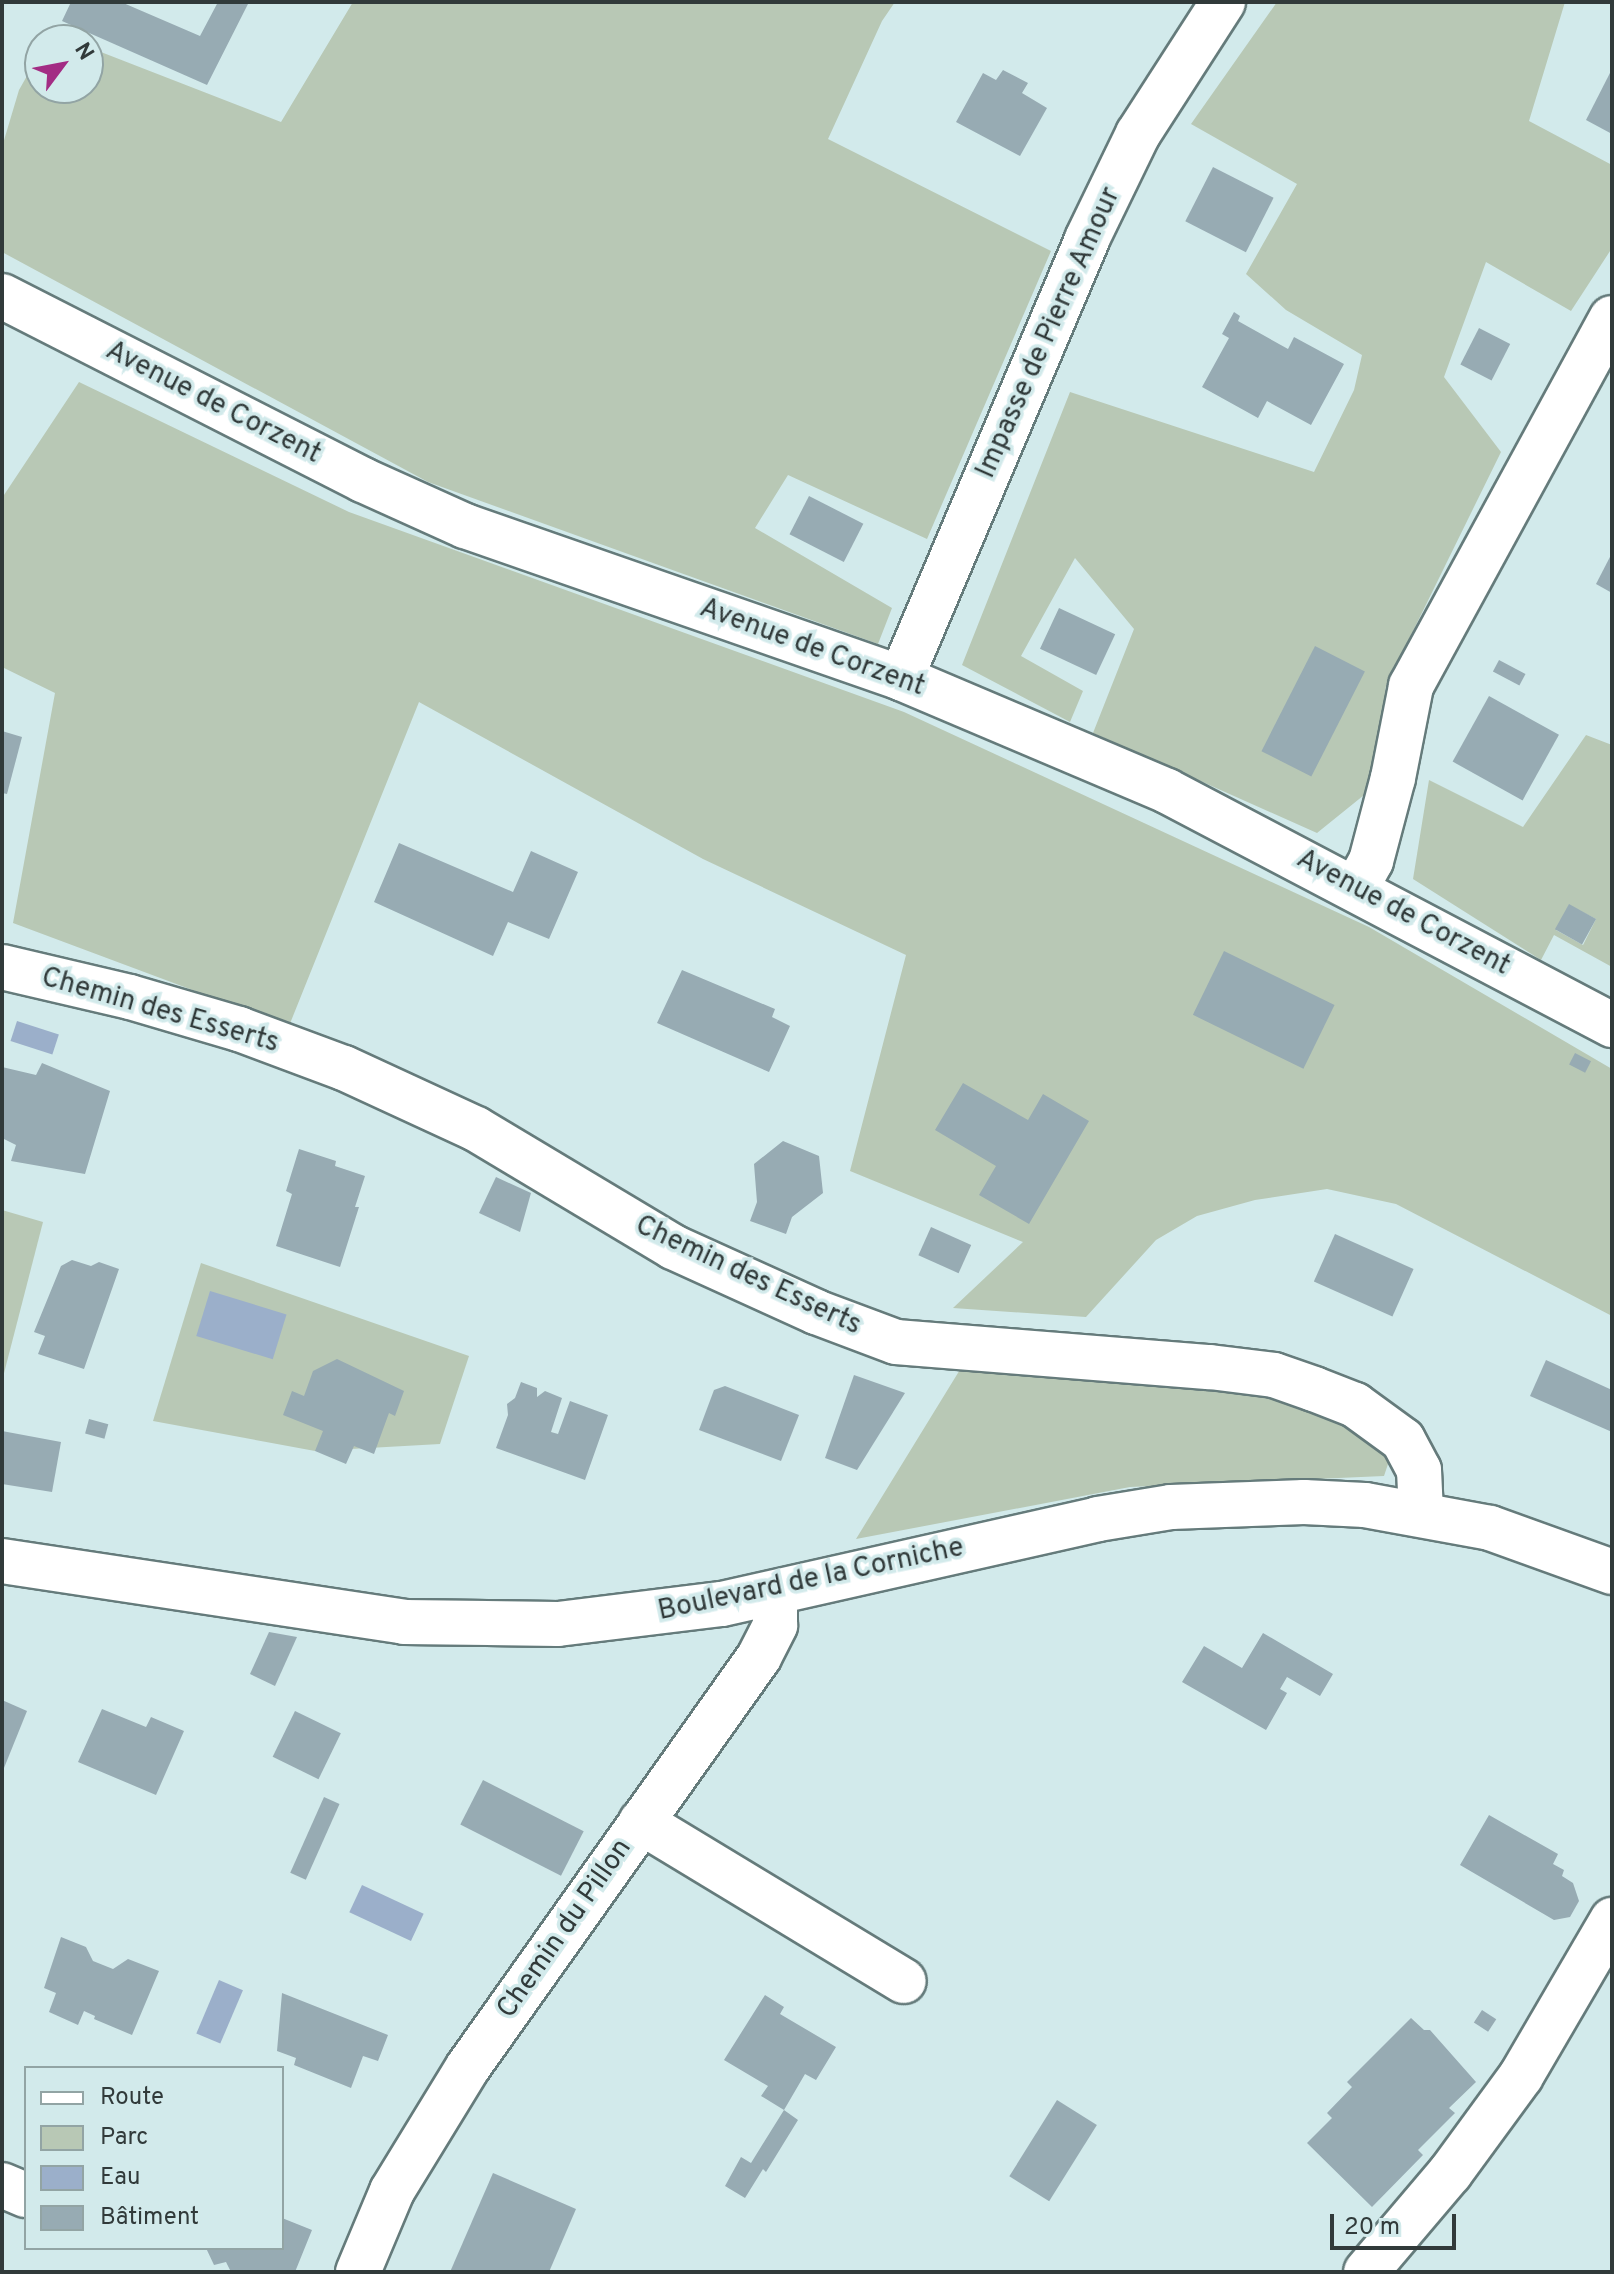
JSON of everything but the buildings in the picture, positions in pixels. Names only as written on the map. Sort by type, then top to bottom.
[{"type":"street","name":"Impasse de Pierre Amour","points":[[901,678],[1087,239],[1138,134],[1223,2]]},
{"type":"street","name":"Avenue de Corzent","points":[[2,296],[363,480],[465,526],[901,678],[1167,791],[1607,1012]]},
{"type":"street","points":[[1356,888],[1371,861],[1393,778],[1411,686],[1612,318]]},
{"type":"street","name":"Chemin des Esserts","points":[[2,967],[130,997],[239,1029],[344,1068],[476,1129],[673,1247],[816,1312],[896,1342],[1210,1367],[1274,1375],[1314,1389],[1355,1405],[1403,1440],[1419,1470],[1421,1513]]},
{"type":"street","name":"Boulevard de la Corniche","points":[[2,1561],[419,1623],[558,1624],[722,1604],[976,1545],[1171,1507],[1304,1502],[1365,1505],[1490,1528],[1612,1572]]},
{"type":"street","name":"Chemin du Pillon","points":[[358,2272],[392,2191],[468,2067],[759,1657],[775,1625],[775,1593]]},
{"type":"street","points":[[641,1822],[904,1981]]},
{"type":"street","points":[[1366,2272],[1450,2173],[1521,2076],[1612,1920]]},
{"type":"street","points":[[2,2185],[24,2194]]},
{"type":"green space","points":[[353,2],[895,2],[882,21],[828,139],[1051,251],[927,539],[788,475],[755,528],[892,608],[878,644],[428,482],[2,252],[2,147],[24,81],[24,104],[104,104],[104,53],[281,122]]},
{"type":"green space","points":[[1277,2],[1565,2],[1529,121],[1612,165],[1612,248],[1571,311],[1486,262],[1444,377],[1501,452],[1386,686],[1374,787],[1317,833],[1093,733],[1134,629],[1075,558],[1021,656],[1083,691],[1070,722],[962,665],[1070,392],[1314,472],[1354,390],[1362,355],[1286,310],[1246,274],[1297,184],[1191,124]]},
{"type":"green space","points":[[79,382],[349,512],[904,712],[1369,927],[1612,1069],[1612,1316],[1396,1204],[1327,1189],[1255,1200],[1197,1216],[1156,1240],[1086,1317],[953,1308],[1023,1242],[850,1171],[906,955],[703,859],[419,702],[289,1026],[13,923],[55,693],[2,667],[2,498]]},
{"type":"green space","points":[[1586,735],[1612,745],[1612,967],[1554,935],[1541,960],[1413,879],[1429,780],[1523,827]],"holes":[[[1569,905],[1596,919],[1583,945],[1556,930]]]},
{"type":"green space","points":[[2,1210],[43,1222],[2,1381]]},
{"type":"green space","points":[[201,1263],[469,1356],[440,1444],[315,1451],[153,1421]]},
{"type":"green space","points":[[961,1368],[1275,1394],[1333,1412],[1393,1449],[1384,1476],[1130,1487],[856,1539]]},
{"type":"water","points":[[17,1021],[59,1035],[52,1055],[11,1041]]},
{"type":"water","points":[[210,1291],[287,1314],[273,1359],[196,1336]]},
{"type":"water","points":[[362,1885],[424,1914],[411,1941],[349,1912]]},
{"type":"water","points":[[219,1980],[243,1990],[220,2044],[196,2033]]}]
